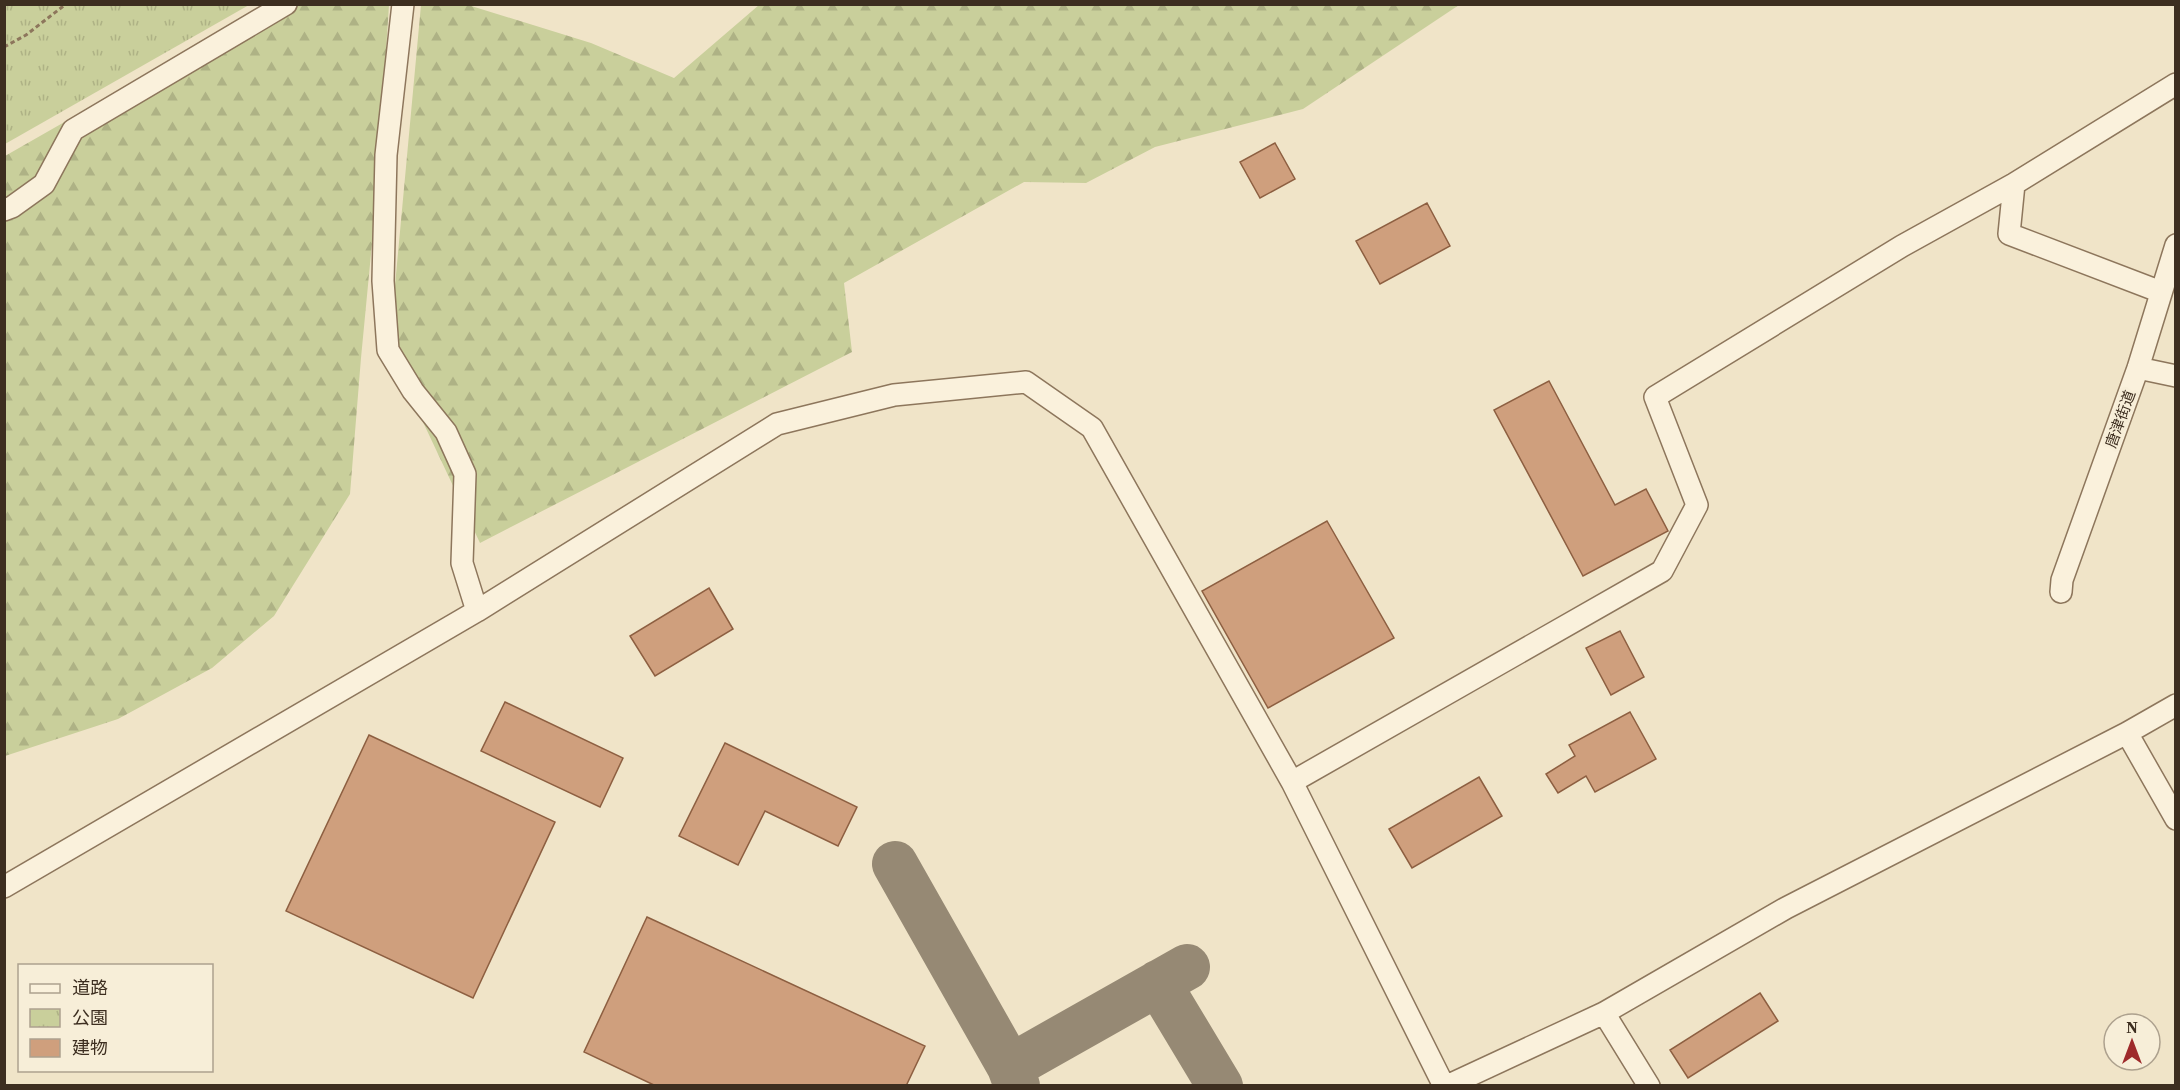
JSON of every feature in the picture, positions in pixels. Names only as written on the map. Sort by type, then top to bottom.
[{"type":"street","points":[[4,210],[12,207],[44,184],[73,130],[286,4]]},
{"type":"street","points":[[403,4],[386,155],[383,281],[388,350],[413,391],[446,432],[465,474],[462,563],[477,611]]},
{"type":"street","points":[[1292,782],[1662,571],[1697,505],[1655,397],[1902,246],[2014,184],[2175,84]]},
{"type":"street","points":[[2014,184],[2009,234],[2161,292]]},
{"type":"street","name":"唐津街道","points":[[2061,592],[2062,580],[2138,368],[2175,245]]},
{"type":"street","points":[[2138,368],[2175,376]]},
{"type":"street","points":[[4,887],[477,611],[777,424],[894,395],[1026,382],[1092,428],[1292,782],[1445,1086],[1604,1013],[1786,908],[2127,733],[2175,705]]},
{"type":"street","points":[[2127,733],[2175,819]]},
{"type":"street","points":[[1604,1013],[1649,1086]]},
{"type":"path","points":[[4,47],[26,35],[66,4]]},
{"type":"green space","points":[[5,4],[249,4],[249,5],[5,144]]},
{"type":"green space","points":[[269,5],[389,5],[376,202],[350,494],[274,616],[212,668],[118,719],[5,756],[5,156]]},
{"type":"green space","points":[[421,5],[468,5],[591,43],[674,78],[759,5],[1459,5],[1303,109],[1155,147],[1086,183],[1024,182],[844,283],[852,352],[480,543],[389,350]]},
{"type":"building","points":[[1275,143],[1295,179],[1260,198],[1240,162]]},
{"type":"building","points":[[1427,203],[1450,246],[1380,284],[1356,241]]},
{"type":"building","points":[[1549,381],[1615,505],[1646,489],[1668,531],[1583,576],[1494,410]]},
{"type":"building","points":[[1327,521],[1394,638],[1268,708],[1202,591]]},
{"type":"building","points":[[709,588],[733,629],[655,676],[630,636]]},
{"type":"building","points":[[1620,631],[1644,677],[1611,695],[1586,648]]},
{"type":"building","points":[[505,702],[623,758],[600,807],[481,751]]},
{"type":"building","points":[[1630,712],[1656,759],[1595,792],[1586,776],[1558,793],[1546,774],[1575,756],[1569,745]]},
{"type":"building","points":[[369,735],[555,822],[473,998],[286,911]]},
{"type":"building","points":[[725,743],[857,807],[838,846],[765,811],[738,865],[679,836]]},
{"type":"building","points":[[1479,777],[1502,816],[1412,868],[1389,829]]},
{"type":"building","points":[[647,917],[925,1046],[906,1086],[656,1086],[584,1052]]},
{"type":"building","points":[[1760,993],[1778,1021],[1688,1078],[1670,1050]]},
{"type":"taxiway","points":[[895,864],[1010,1067],[1017,1086]]},
{"type":"taxiway","points":[[1010,1067],[1187,967]]},
{"type":"taxiway","points":[[1158,983],[1220,1086]]}]
